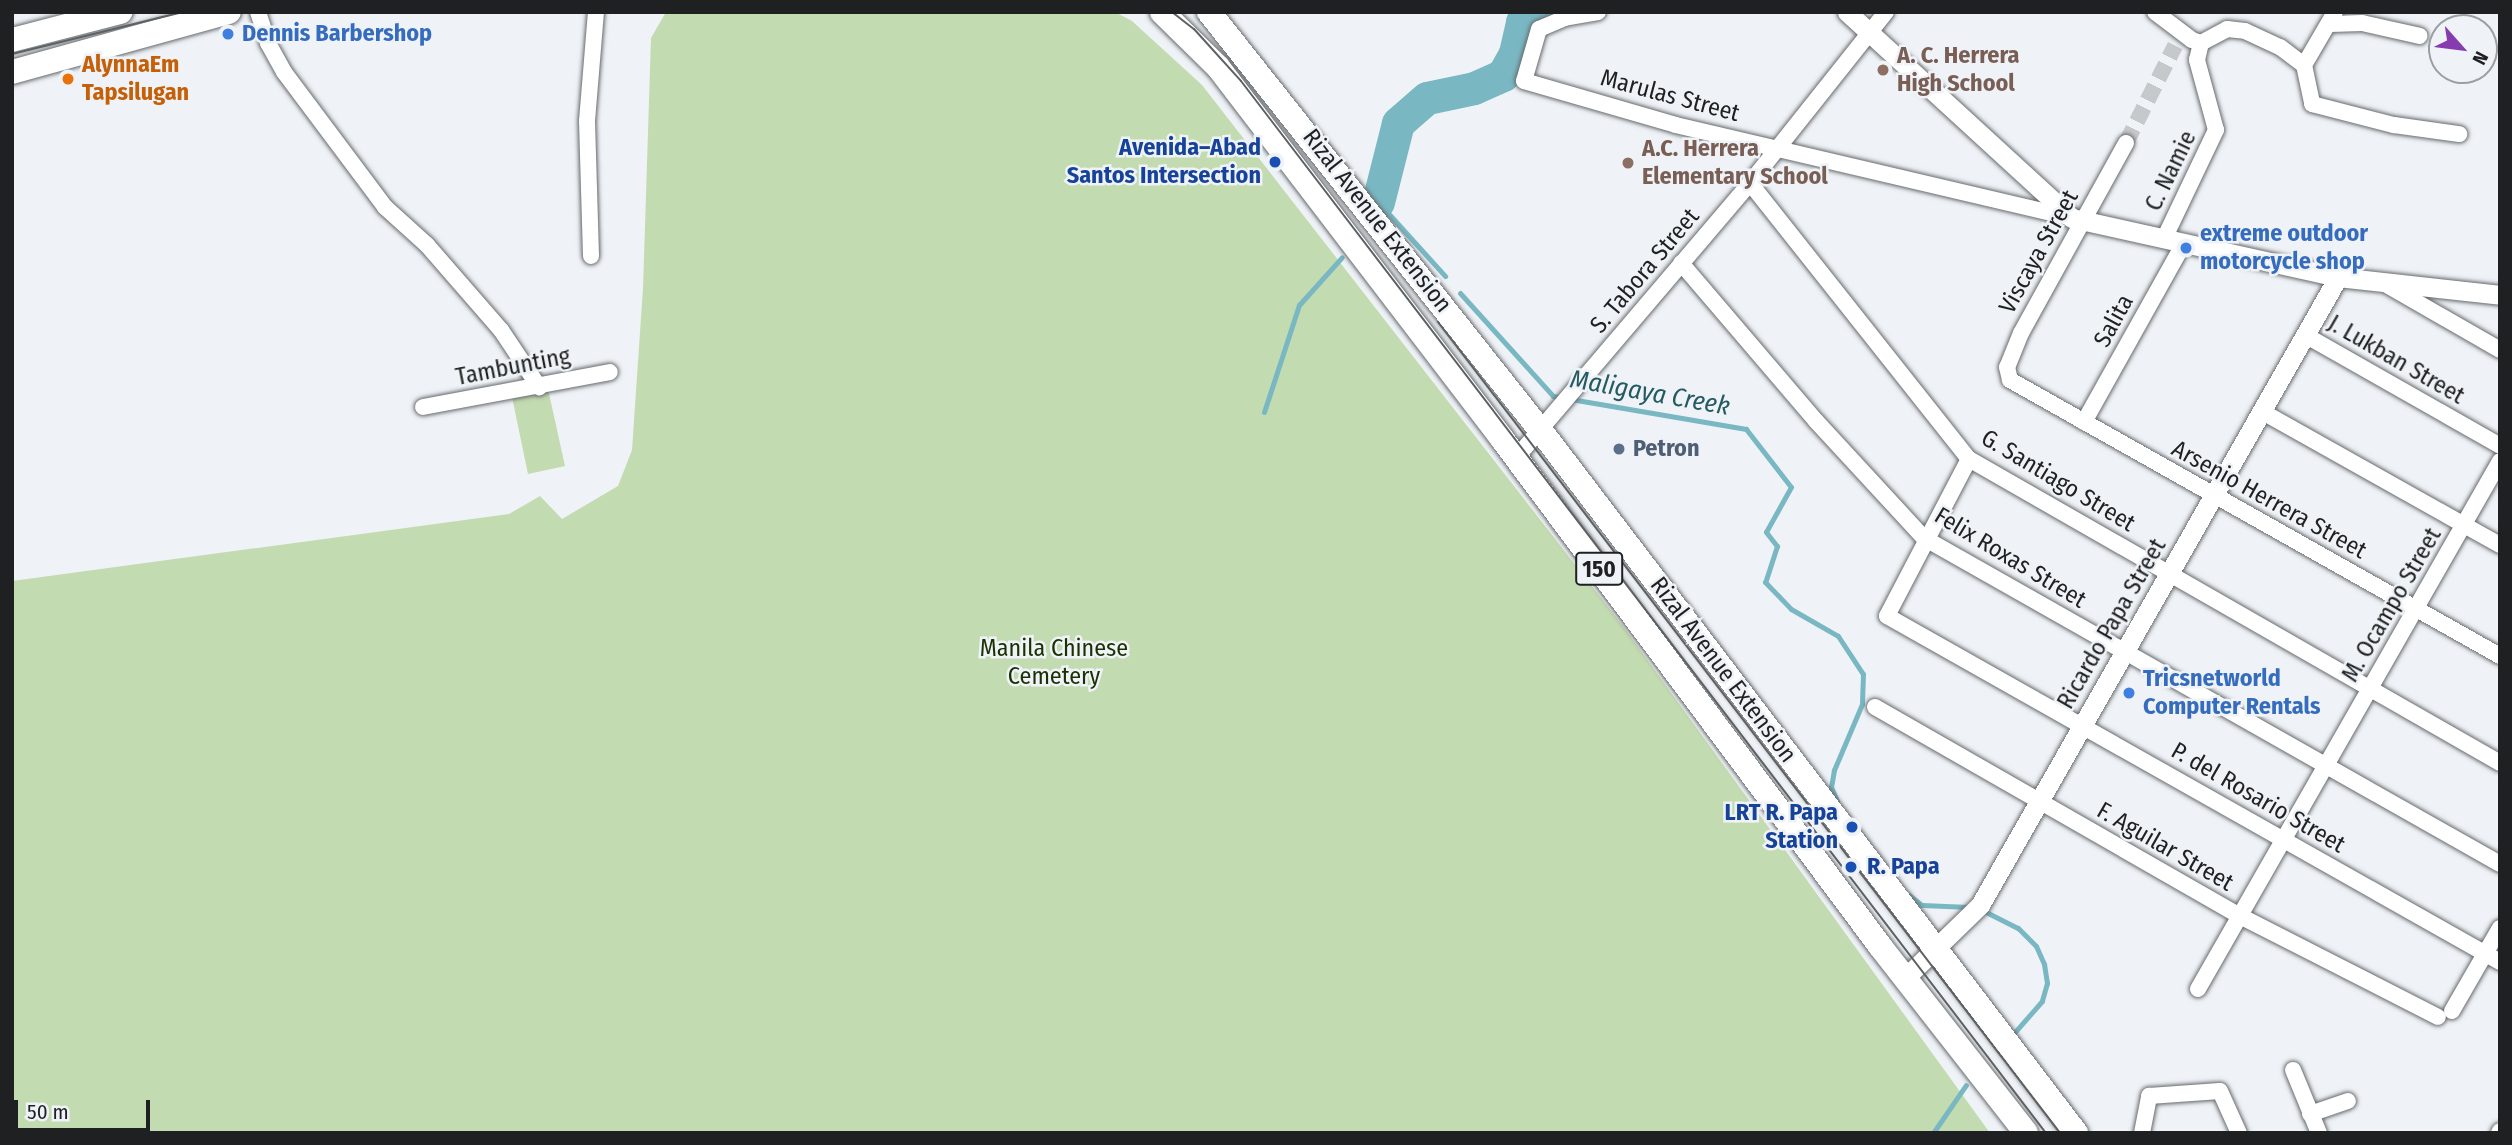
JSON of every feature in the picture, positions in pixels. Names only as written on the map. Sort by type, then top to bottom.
[{"type":"main road","points":[[12,40],[120,12]]},
{"type":"main road","points":[[12,72],[229,12]]},
{"type":"main road","name":"Rizal Avenue Extension","points":[[1162,12],[1217,67],[1516,458],[1905,978],[2026,1133]]},
{"type":"main road","name":"Rizal Avenue Extension","points":[[1209,12],[1541,431],[2077,1133]]},
{"type":"street","points":[[258,12],[268,43],[284,72],[385,207],[427,245],[501,330],[538,387]]},
{"type":"street","points":[[591,256],[587,121],[596,12]]},
{"type":"street","name":"Marulas Street","points":[[1598,12],[1565,18],[1539,29],[1524,82],[1676,125],[2077,220]]},
{"type":"street","points":[[1847,12],[2077,220],[2339,277],[2500,295]]},
{"type":"street","name":"S. Tabora Street","points":[[1516,458],[1750,183],[1886,12]]},
{"type":"street","points":[[2155,12],[2178,40],[2201,43],[2220,31],[2245,31],[2280,47],[2304,65],[2312,104],[2394,125],[2459,134]]},
{"type":"street","points":[[2220,31],[2228,12]]},
{"type":"street","points":[[2304,65],[2333,18],[2420,36]]},
{"type":"street","name":"C. Namie","points":[[2164,239],[2216,130],[2197,60],[2201,43]]},
{"type":"street","name":"Viscaya Street","points":[[2014,385],[2007,374],[2009,360],[2077,220],[2126,143]]},
{"type":"street","name":"G. Santiago Street","points":[[1750,183],[1969,458],[2500,763]]},
{"type":"street","name":"Salita","points":[[2084,422],[2184,243]]},
{"type":"street","name":"Felix Roxas Street","points":[[1681,263],[1816,421],[1924,538],[2500,864]]},
{"type":"street","name":"Ricardo Papa Street","points":[[1905,978],[1980,905],[2339,277]]},
{"type":"street","points":[[2384,283],[2500,350]]},
{"type":"street","name":"J. Lukban Street","points":[[2305,335],[2500,446]]},
{"type":"street","name":"Tambunting","points":[[423,407],[610,372]]},
{"type":"street","name":"Arsenio Herrera Street","points":[[2014,385],[2500,656]]},
{"type":"street","points":[[2261,411],[2500,545]]},
{"type":"street","points":[[1924,538],[1969,458]]},
{"type":"street","name":"M. Ocampo Street","points":[[2198,989],[2500,461]]},
{"type":"street","name":"P. del Rosario Street","points":[[1924,538],[1886,612],[1891,618],[2492,958]]},
{"type":"street","name":"F. Aguilar Street","points":[[1875,707],[2240,916],[2445,1014],[2492,958]]},
{"type":"street","points":[[2492,958],[2500,928]]},
{"type":"street","points":[[2293,1070],[2319,1133]]},
{"type":"street","points":[[2142,1133],[2150,1096],[2221,1092],[2239,1133]]},
{"type":"street","points":[[2310,1114],[2348,1101]]},
{"type":"green space","name":"Manila Chinese Cemetery","points":[[666,12],[1115,12],[1132,21],[1202,85],[1622,625],[1990,1133],[12,1133],[12,581],[509,514],[540,496],[562,519],[618,486],[632,450],[643,288],[651,38]]},
{"type":"green space","points":[[548,389],[565,466],[528,474],[512,397]]},
{"type":"waterway","points":[[1378,202],[1398,123],[1427,98],[1474,88],[1503,75],[1515,53],[1522,22],[1538,12]]},
{"type":"waterway","name":"Maligaya Creek","points":[[1378,202],[1445,276]]},
{"type":"waterway","points":[[1264,412],[1299,305],[1342,257]]},
{"type":"waterway","name":"Maligaya Creek","points":[[1460,293],[1553,396],[1746,429],[1791,487],[1766,532],[1777,546],[1765,582],[1791,609],[1838,636],[1863,674],[1862,704],[1834,770],[1831,787],[1837,801]]},
{"type":"waterway","name":"Maligaya Creek","points":[[1909,895],[1922,905],[1969,907]]},
{"type":"waterway","name":"Maligaya Creek","points":[[1986,912],[2018,928],[2036,946],[2044,964],[2047,983],[2042,1001],[2014,1033]]},
{"type":"waterway","name":"Maligaya Creek","points":[[1933,1133],[1966,1085]]},
{"type":"tunnel","points":[[2126,143],[2175,46]]},
{"type":"tram line","points":[[12,54],[183,12]]},
{"type":"tram line","points":[[1172,12],[1194,29],[1241,81],[2046,1133]]},
{"type":"tram line","points":[[1438,322],[2060,1133]]},
{"type":"place","name":"Dennis Barbershop","points":[[228,34]]},
{"type":"place","name":"A. C. Herrera High School","points":[[1883,70]]},
{"type":"place","name":"AlynnaEm Tapsilugan","points":[[68,79]]},
{"type":"place","name":"Avenida–Abad Santos Intersection","points":[[1275,162]]},
{"type":"place","name":"A.C. Herrera Elementary School","points":[[1628,163]]},
{"type":"place","name":"extreme outdoor motorcycle shop","points":[[2186,248]]},
{"type":"place","name":"Petron","points":[[1619,449]]},
{"type":"place","name":"Tricsnetworld Computer Rentals","points":[[2129,693]]},
{"type":"place","name":"LRT R. Papa Station","points":[[1852,827]]},
{"type":"place","name":"R. Papa","points":[[1851,867]]}]
